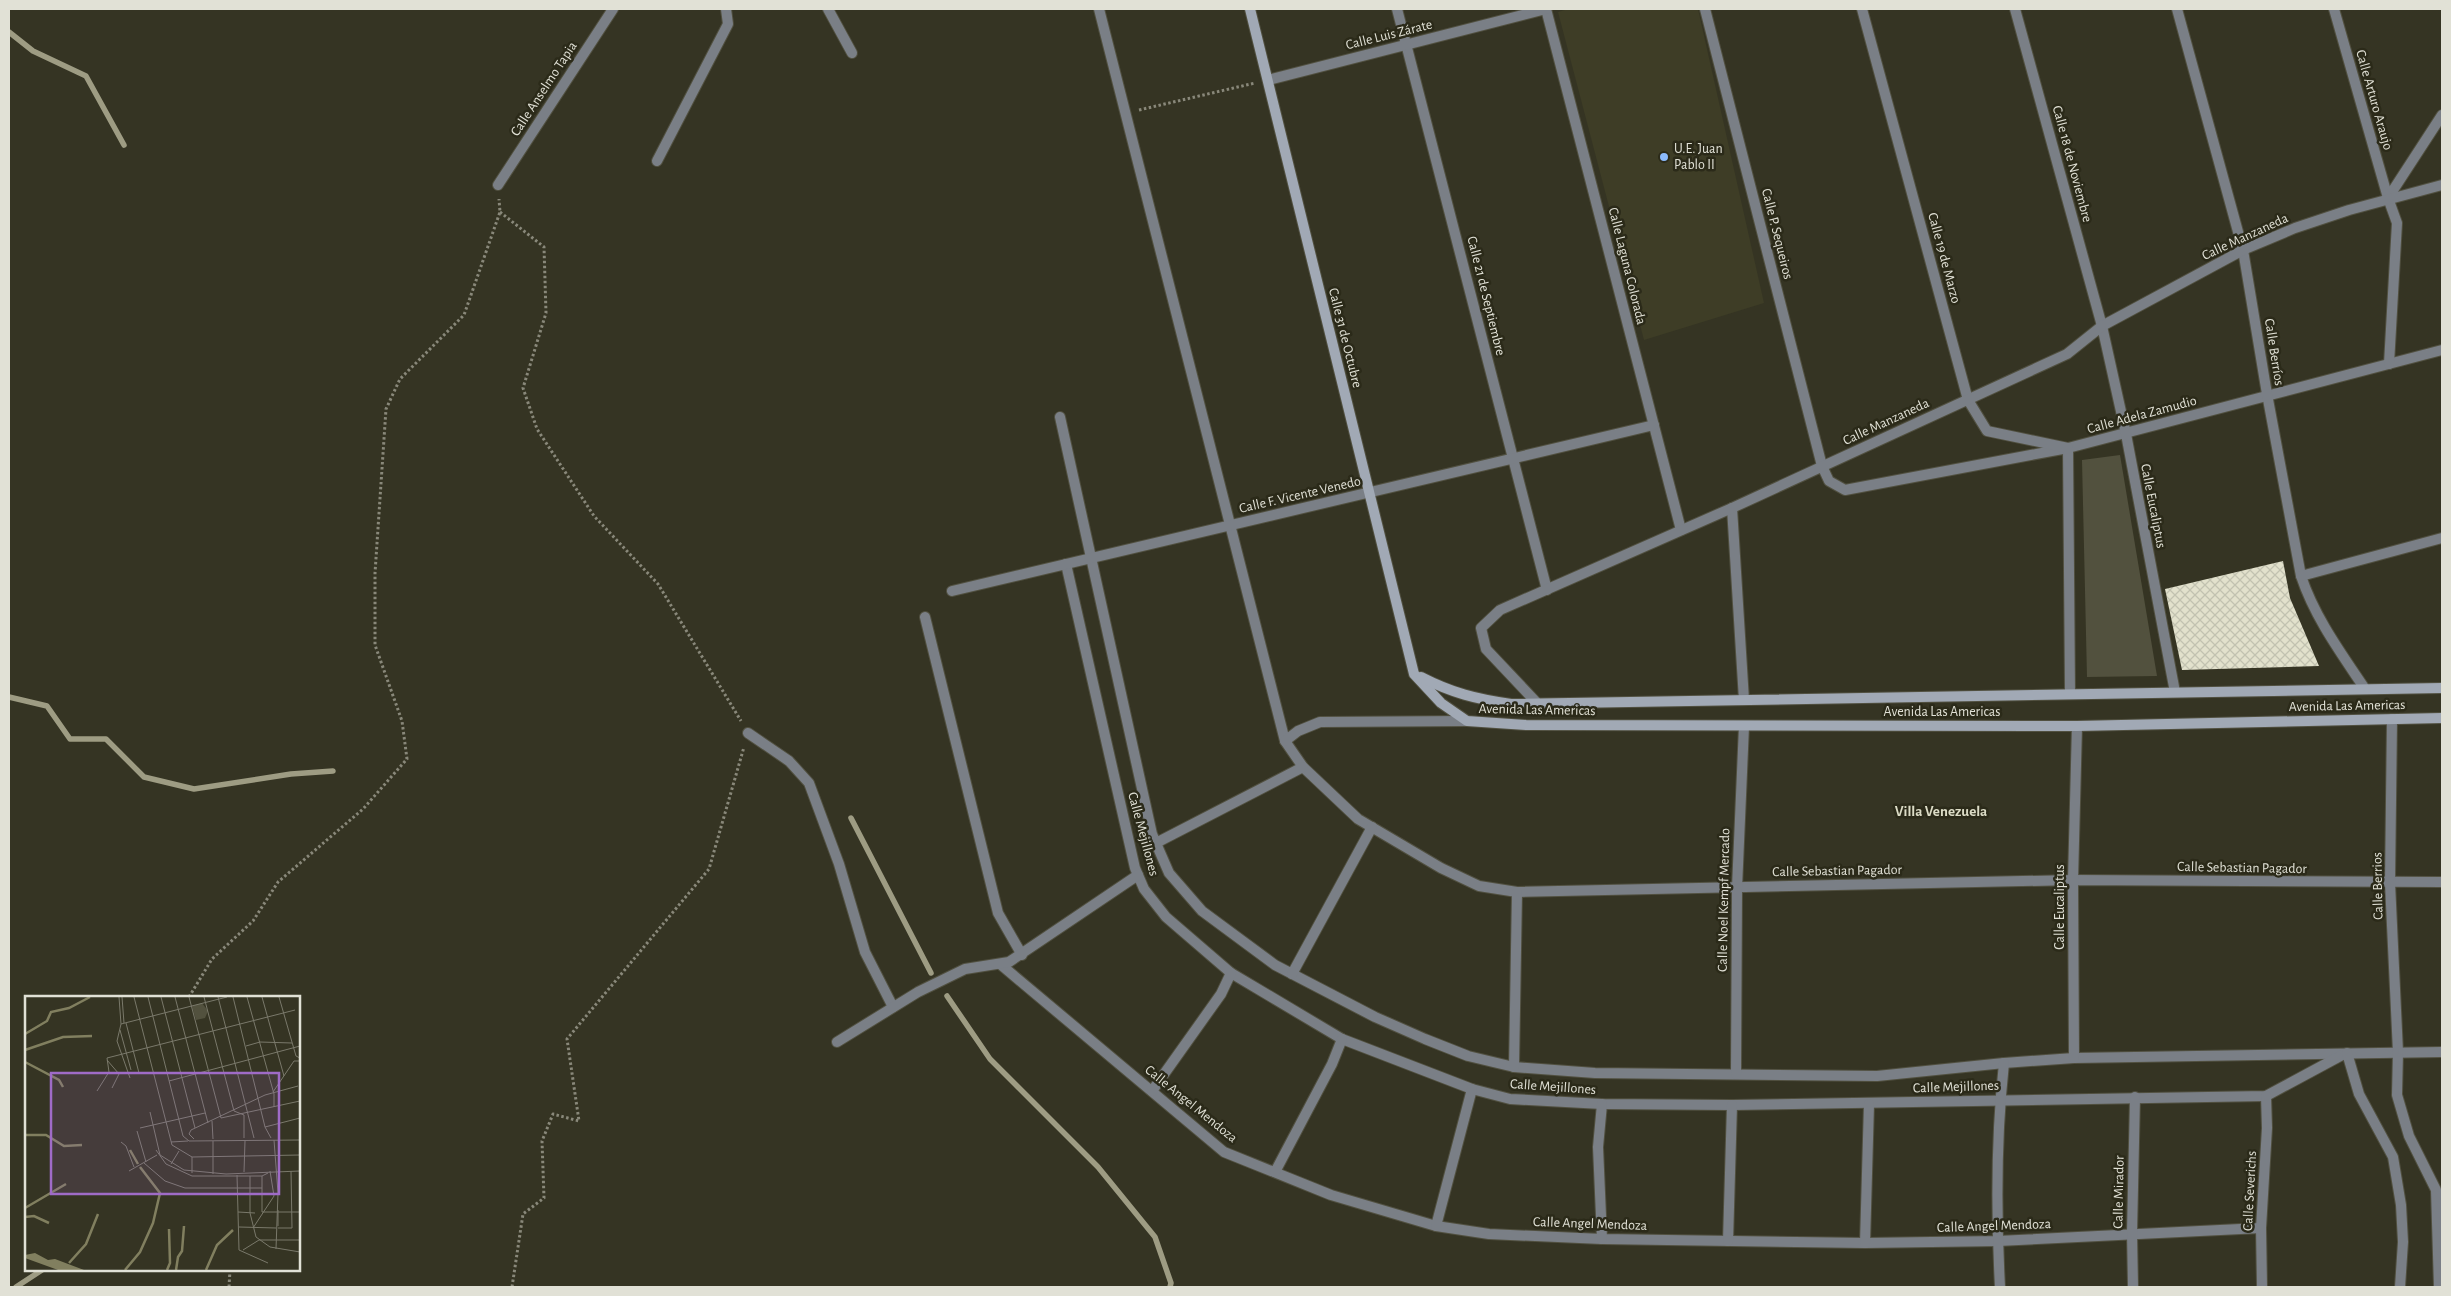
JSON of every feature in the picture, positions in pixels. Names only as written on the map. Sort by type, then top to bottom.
[{"type":"main road","name":"Calle 31 de Octubre","points":[[1250,9],[1414,674]]},
{"type":"main road","name":"Avenida Las Americas","points":[[1414,674],[1449,691],[1474,699],[1511,704],[2442,688]]},
{"type":"main road","name":"Avenida Las Americas","points":[[1414,674],[1441,703],[1467,721],[1526,724],[2077,726],[2442,718]]},
{"type":"street","name":"Calle Anselmo Tapia","points":[[498,185],[613,9]]},
{"type":"street","points":[[657,161],[728,24],[726,9]]},
{"type":"street","points":[[828,9],[852,53]]},
{"type":"street","name":"Calle Sebastian Pagador","points":[[1099,9],[1285,740],[1303,767],[1358,819],[1441,868],[1479,886],[1517,892],[2073,880],[2442,882]]},
{"type":"street","name":"Calle 21 de Septiembre","points":[[1397,9],[1547,590]]},
{"type":"street","name":"Calle Luis Zárate","points":[[1268,80],[1546,9]]},
{"type":"street","name":"Calle Laguna Colorada","points":[[1546,9],[1681,530]]},
{"type":"street","name":"Calle P. Sequeiros","points":[[1705,9],[1822,466]]},
{"type":"street","name":"Calle 19 de Marzo","points":[[1862,9],[1968,400],[1987,431],[2068,448]]},
{"type":"street","name":"Calle 18 de Noviembre","points":[[2016,9],[2102,326]]},
{"type":"street","name":"Calle Berríos","points":[[2177,9],[2243,250],[2267,394],[2302,576],[2307,594],[2330,637],[2365,689]]},
{"type":"street","name":"Calle Arturo Araujo","points":[[2334,9],[2388,198],[2398,223],[2389,364]]},
{"type":"street","points":[[2388,198],[2442,115]]},
{"type":"street","name":"Calle Manzaneda","points":[[1537,703],[1486,649],[1481,628],[1500,610],[1732,508],[2067,354],[2102,326],[2243,250],[2295,228],[2388,198],[2442,185]]},
{"type":"street","name":"Calle Eucaliptus","points":[[2102,326],[2126,434],[2175,692]]},
{"type":"street","name":"Calle Adela Zamudio","points":[[1822,466],[1830,481],[1845,490],[2068,448],[2126,434],[2267,394],[2442,350]]},
{"type":"street","name":"Calle Mejillones","points":[[1060,417],[1089,558],[1150,824],[1169,873],[1202,911],[1262,956],[1374,1017],[1425,1040],[1468,1056],[1514,1067],[1595,1074],[1877,1076],[2074,1058],[2442,1052]]},
{"type":"street","name":"Calle F. Vicente Venedo","points":[[952,590],[1654,425]]},
{"type":"street","points":[[2068,448],[2070,694]]},
{"type":"street","points":[[1732,508],[1744,700]]},
{"type":"street","points":[[2302,576],[2442,538]]},
{"type":"street","name":"Calle Mejillones","points":[[1066,564],[1138,875],[1144,889],[1166,917],[1231,974],[1342,1039],[1472,1090],[1510,1099],[1602,1104],[1869,1104],[2000,1099],[2266,1096],[2347,1053]]},
{"type":"street","points":[[925,617],[998,913],[1022,955]]},
{"type":"street","name":"Calle Berrios","points":[[2392,719],[2390,883],[2398,1052],[2397,1095],[2409,1136],[2436,1190],[2439,1287]]},
{"type":"street","points":[[1285,740],[1298,731],[1320,722],[1467,721]]},
{"type":"street","name":"Calle Noel Kempf Mercado","points":[[1736,1074],[1737,888],[1744,726]]},
{"type":"street","name":"Calle Eucaliptus","points":[[2074,1058],[2073,880],[2077,726]]},
{"type":"street","points":[[748,733],[790,761],[809,783],[839,864],[865,952],[893,1007]]},
{"type":"street","points":[[1156,843],[1303,767]]},
{"type":"street","points":[[1292,974],[1372,827]]},
{"type":"street","points":[[837,1042],[918,992],[965,969],[1009,962],[1022,955],[1138,875]]},
{"type":"street","points":[[1514,1067],[1517,892]]},
{"type":"street","name":"Calle Angel Mendoza","points":[[1000,964],[1224,1152],[1331,1195],[1436,1226],[1489,1234],[1602,1239],[1865,1243],[1998,1241],[2261,1228]]},
{"type":"street","points":[[1152,1091],[1221,994],[1231,974]]},
{"type":"street","points":[[1275,1172],[1332,1064],[1342,1039]]},
{"type":"street","points":[[2347,1053],[2359,1094],[2393,1157],[2401,1205],[2403,1242],[2400,1287]]},
{"type":"street","points":[[2000,1287],[1998,1241],[2000,1099],[2004,1063]]},
{"type":"street","points":[[1436,1226],[1472,1090]]},
{"type":"street","name":"Calle Severichs","points":[[2262,1287],[2261,1228],[2267,1128],[2266,1096]]},
{"type":"street","name":"Calle Mirador","points":[[2133,1287],[2132,1233],[2136,1097]]},
{"type":"street","points":[[1602,1104],[1598,1147],[1602,1239]]},
{"type":"street","points":[[1728,1241],[1732,1104]]},
{"type":"street","points":[[1865,1243],[1869,1104]]},
{"type":"path","points":[[1127,113],[1268,80]]},
{"type":"path","points":[[190,996],[212,960],[253,921],[278,882],[363,809],[407,759],[402,721],[375,645],[375,573],[386,409],[400,379],[464,315],[500,212],[498,185]]},
{"type":"path","points":[[500,212],[544,248],[546,314],[524,388],[537,430],[594,516],[658,584],[748,733],[709,869],[567,1039],[579,1121],[553,1114],[542,1142],[544,1198],[524,1214],[512,1287]]},
{"type":"path","points":[[229,1287],[230,1271]]},
{"type":"shaded area","name":"U.E. Juan Pablo II","points":[[1568,9],[1698,9],[1764,303],[1644,340],[1558,12]]},
{"type":"shaded area","points":[[2120,455],[2157,676],[2087,677],[2082,460]]},
{"type":"building","points":[[2283,561],[2290,598],[2319,666],[2182,670],[2165,589]]},
{"type":"waterway","points":[[9,32],[33,51],[86,76],[124,145]]},
{"type":"waterway","points":[[9,697],[47,706],[70,739],[106,739],[144,777],[194,789],[291,774],[333,771]]},
{"type":"waterway","points":[[851,818],[931,973]]},
{"type":"waterway","points":[[947,996],[990,1059],[1098,1167],[1155,1237],[1171,1283],[1170,1287]]},
{"type":"waterway","points":[[16,1287],[40,1271]]},
{"type":"place","name":"U.E. Juan Pablo II","points":[[1664,157]]},
{"type":"district","name":"Villa Venezuela","points":[[1941,811]]}]
